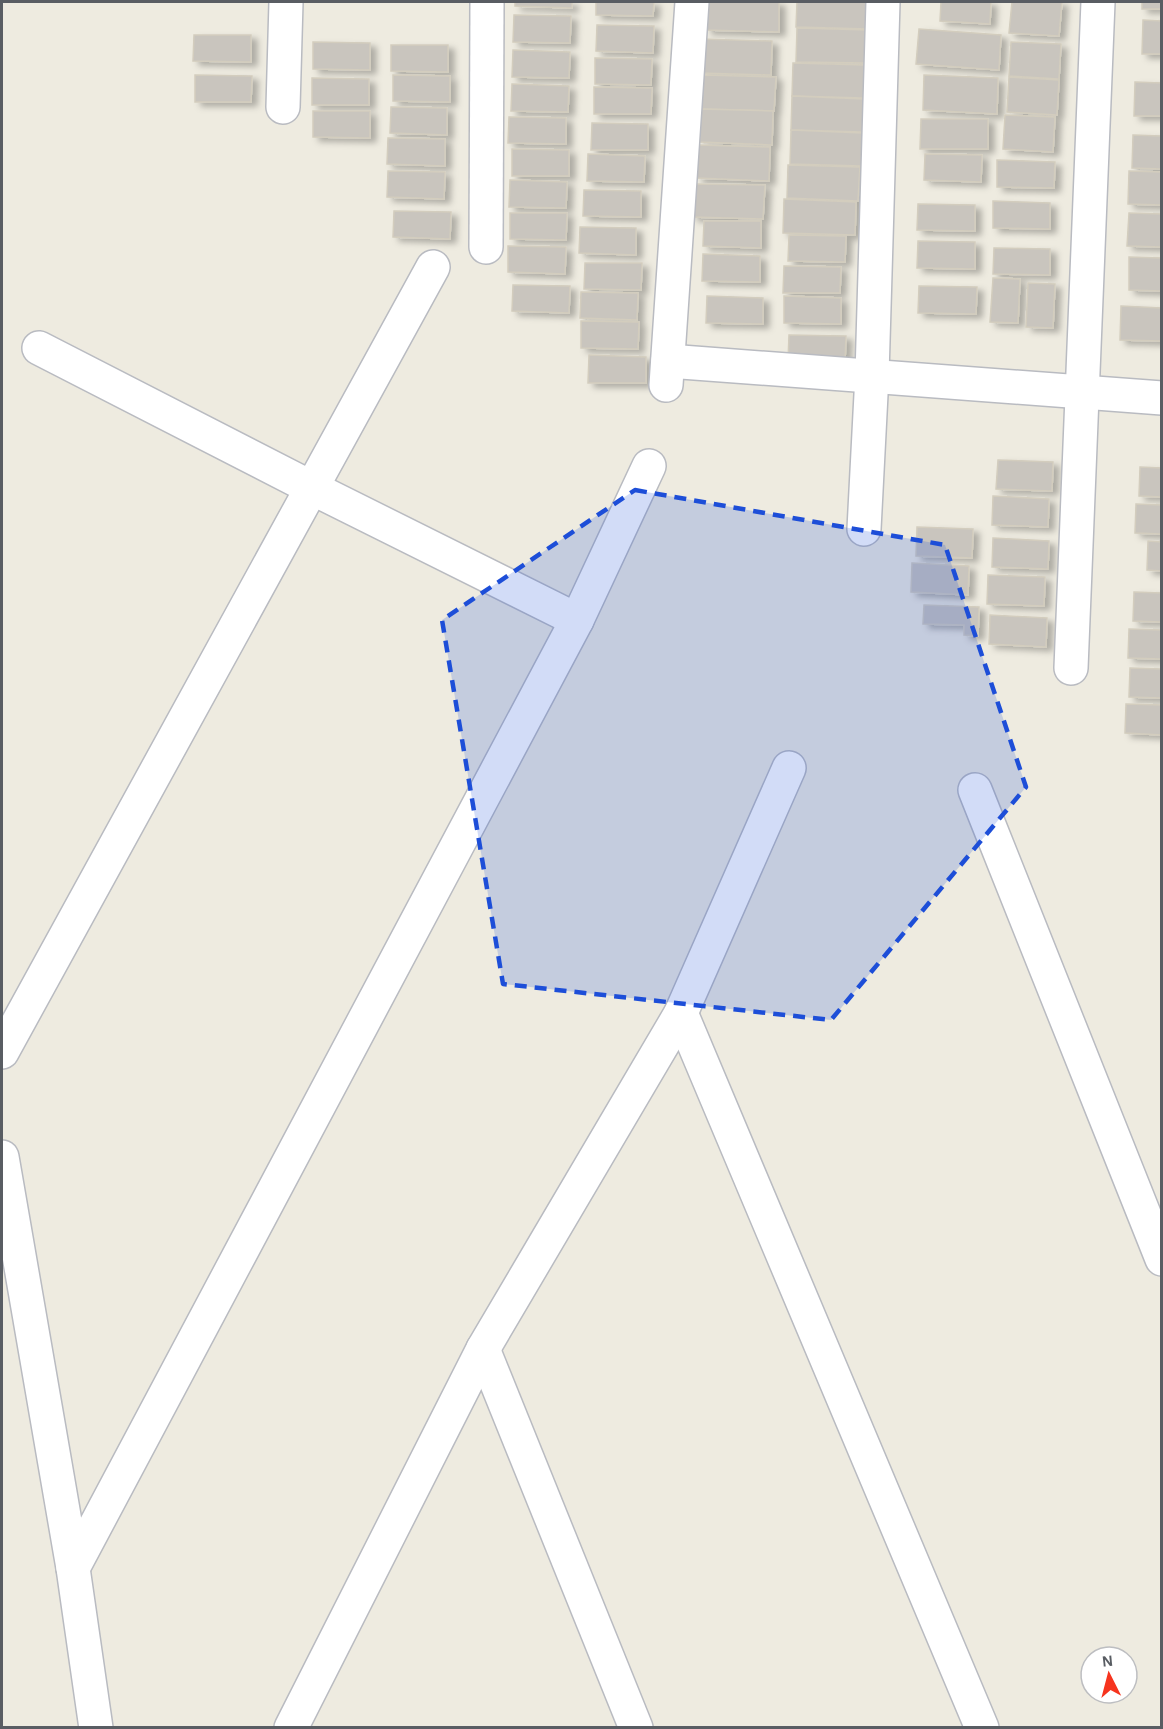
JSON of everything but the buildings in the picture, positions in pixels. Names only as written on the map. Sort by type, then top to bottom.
[{"type":"street","points":[[283,107],[286,2]]},
{"type":"street","points":[[486,247],[488,2]]},
{"type":"street","points":[[692,2],[667,373],[873,375],[1083,394],[1161,398]]},
{"type":"street","points":[[864,529],[873,375],[883,2]]},
{"type":"street","points":[[1071,668],[1098,2]]},
{"type":"street","points":[[2,1052],[433,267]]},
{"type":"street","points":[[39,348],[577,620]]},
{"type":"street","points":[[73,1568],[577,620],[649,466]]},
{"type":"street","points":[[291,1728],[483,1349],[681,1013],[789,768]]},
{"type":"street","points":[[975,790],[1161,1259]]},
{"type":"street","points":[[681,1013],[982,1728]]},
{"type":"street","points":[[2,1157],[73,1568],[96,1728]]},
{"type":"street","points":[[483,1349],[636,1728]]},
{"type":"street","points":[[310,1694],[322,1728]]},
{"type":"highlighted area","points":[[635,490],[945,545],[1026,787],[831,1020],[503,984],[442,620]]}]
